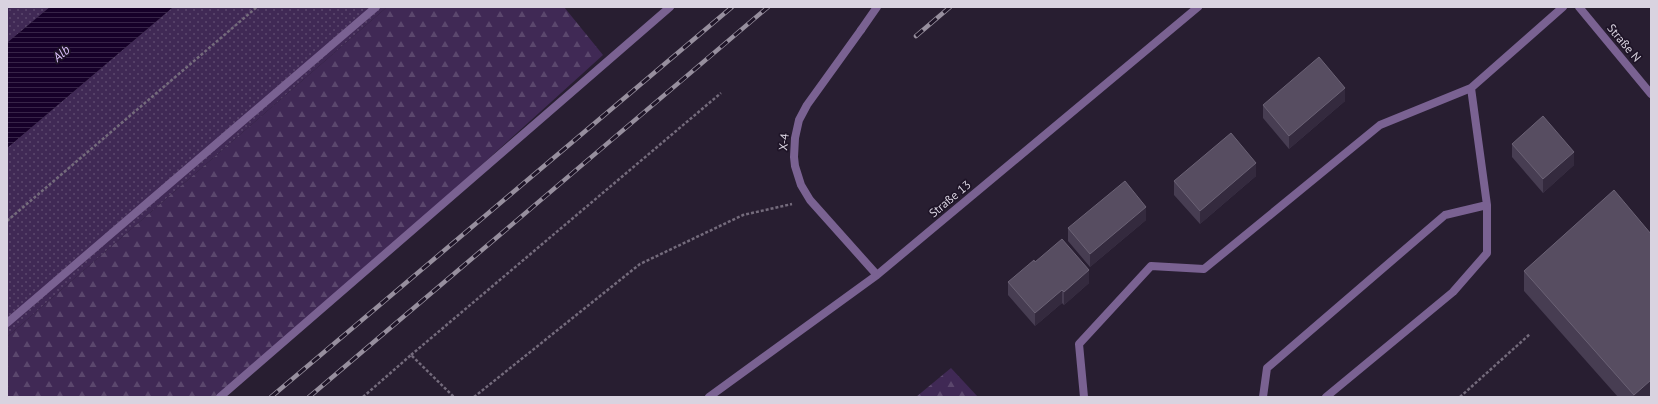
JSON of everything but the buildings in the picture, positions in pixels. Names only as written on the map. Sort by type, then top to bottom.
[{"type":"street","points":[[7,323],[376,7]]},
{"type":"street","points":[[220,397],[670,7]]},
{"type":"street","name":"X-4","points":[[877,7],[807,105],[800,120],[795,138],[795,166],[801,185],[810,200],[877,276]]},
{"type":"street","name":"Straße 13","points":[[709,397],[877,276],[1198,7]]},
{"type":"street","points":[[1084,397],[1079,344],[1151,266],[1204,269],[1380,125],[1471,88],[1563,7]]},
{"type":"street","name":"Straße N","points":[[1578,7],[1651,94]]},
{"type":"street","points":[[1326,397],[1453,292],[1487,253],[1487,205],[1471,88]]},
{"type":"street","points":[[1263,397],[1267,368],[1445,214],[1487,205]]},
{"type":"path","points":[[7,221],[257,7]]},
{"type":"path","points":[[363,397],[721,93]]},
{"type":"path","points":[[474,397],[640,264],[743,215],[810,200]]},
{"type":"path","points":[[1460,397],[1530,334]]},
{"type":"path","points":[[411,355],[454,397]]},
{"type":"green space","points":[[7,7],[50,7],[7,43]]},
{"type":"green space","points":[[173,7],[387,7],[7,337],[7,148]]},
{"type":"green space","points":[[387,7],[564,7],[603,55],[225,397],[7,397],[7,337]]},
{"type":"green space","points":[[951,368],[978,397],[916,397]]},
{"type":"water","name":"Alb","points":[[50,7],[173,7],[7,148],[7,43]]},
{"type":"railway","points":[[271,397],[732,7]]},
{"type":"railway","points":[[309,397],[768,7]]},
{"type":"railway","points":[[916,36],[950,7]]}]
